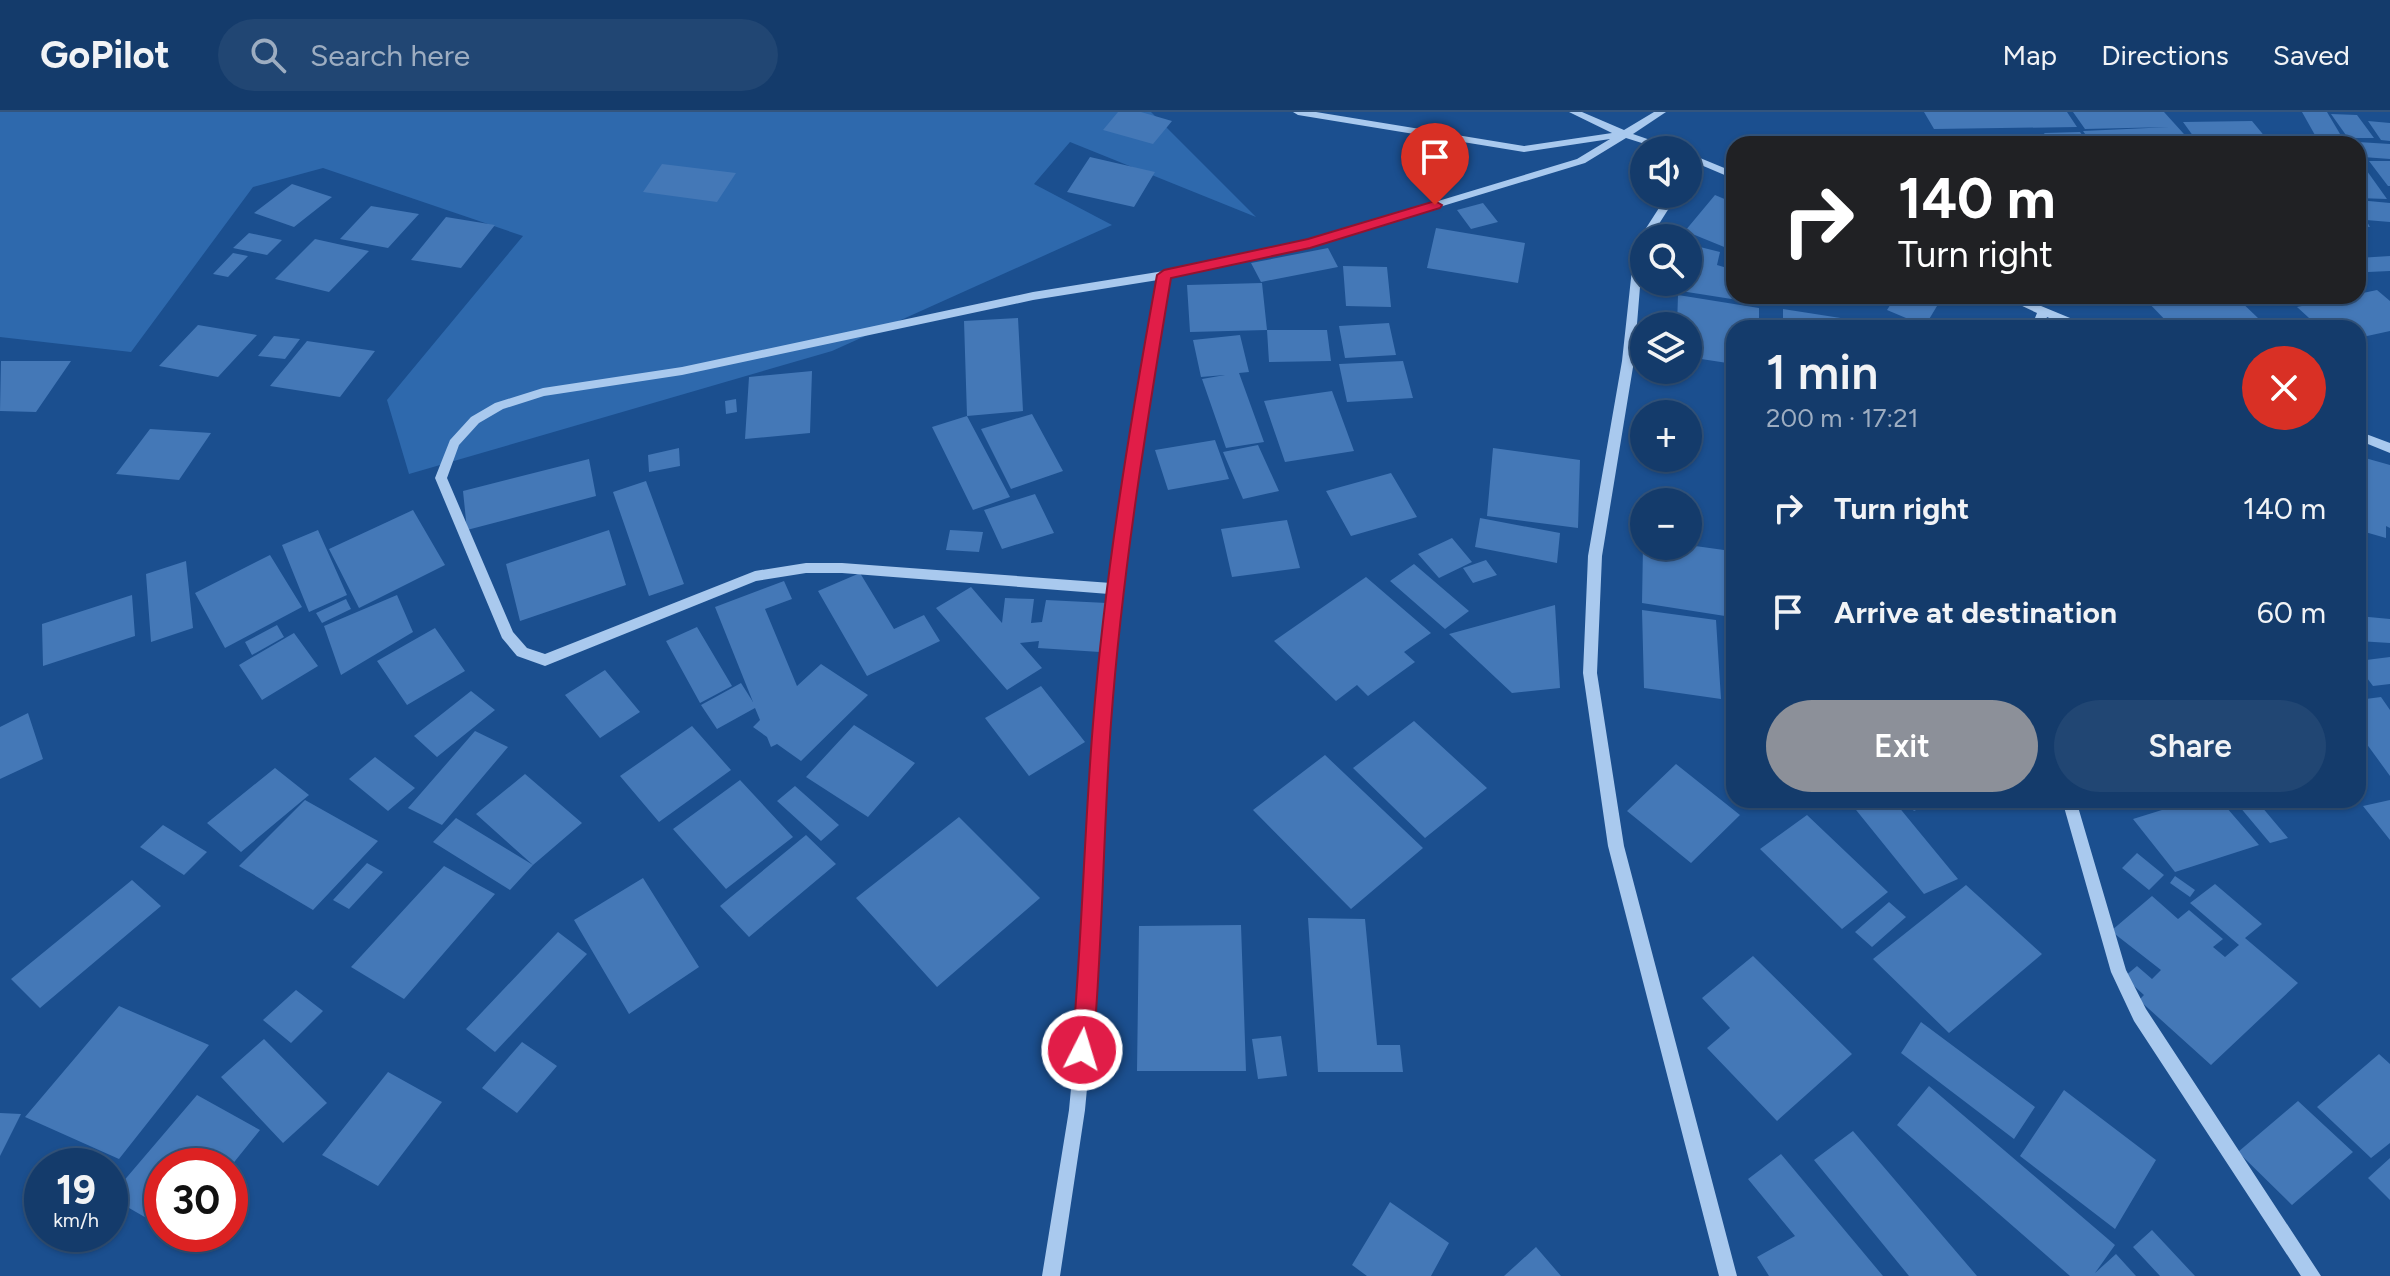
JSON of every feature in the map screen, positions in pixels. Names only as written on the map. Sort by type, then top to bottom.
[{"type":"street","points":[[1298,112],[1524,149],[1624,134]]},
{"type":"street","points":[[1574,112],[1630,136]]},
{"type":"street","points":[[1117,589],[842,568],[806,568],[755,576],[545,660],[529,658],[516,650],[507,634],[441,478],[454,443],[475,420],[499,406],[543,392],[682,371],[1033,296],[1164,275],[1310,243],[1581,161],[1661,112]]},
{"type":"street","points":[[1702,161],[1726,172]]},
{"type":"street","points":[[1051,1276],[1077,1110],[1091,960],[1102,723],[1130,467],[1164,275]]},
{"type":"street","points":[[1634,296],[1628,361],[1595,556],[1590,673],[1616,846],[1728,1276]]},
{"type":"street","points":[[2025,304],[2063,320]]},
{"type":"street","points":[[2040,320],[2043,312]]},
{"type":"street","points":[[2366,438],[2390,448]]},
{"type":"street","points":[[2071,808],[2125,986],[2140,1015],[2312,1276]]},
{"type":"shaded area","points":[[0,112],[1151,112],[1256,217],[1070,142],[1034,184],[1112,225],[832,351],[409,474],[387,400],[523,236],[323,168],[253,187],[131,352],[0,337]]},
{"type":"building","points":[[1118,112],[1141,112],[1172,121],[1153,144],[1103,130]]},
{"type":"building","points":[[1924,112],[2067,112],[2077,127],[1934,129]]},
{"type":"building","points":[[2073,112],[2164,112],[2186,136],[2086,136],[2083,131],[2170,127],[2085,129]]},
{"type":"building","points":[[2302,112],[2327,112],[2341,136],[2316,136]]},
{"type":"building","points":[[2331,114],[2357,115],[2374,138],[2366,136],[2347,136]]},
{"type":"building","points":[[2252,121],[2264,136],[2193,136],[2183,122]]},
{"type":"building","points":[[2368,121],[2390,123],[2390,141],[2381,140]]},
{"type":"building","points":[[2080,132],[2083,136],[2046,136],[2044,133]]},
{"type":"building","points":[[2366,142],[2390,144],[2390,159],[2366,157]]},
{"type":"building","points":[[1090,157],[1155,172],[1134,207],[1067,192]]},
{"type":"building","points":[[2369,161],[2390,161],[2390,186],[2388,186]]},
{"type":"building","points":[[662,164],[736,173],[717,202],[643,192]]},
{"type":"building","points":[[2366,170],[2387,199],[2366,198]]},
{"type":"building","points":[[292,184],[332,197],[294,227],[254,213]]},
{"type":"building","points":[[1715,195],[1726,200],[1726,248],[1702,238],[1702,224],[1691,224]]},
{"type":"building","points":[[2366,201],[2390,203],[2390,222],[2366,220]]},
{"type":"building","points":[[1483,203],[1498,222],[1471,229],[1457,210]]},
{"type":"building","points":[[371,206],[419,214],[388,248],[340,239]]},
{"type":"building","points":[[446,217],[495,225],[461,268],[411,260]]},
{"type":"building","points":[[1436,228],[1525,243],[1518,283],[1427,268]]},
{"type":"building","points":[[249,233],[282,240],[267,255],[233,248]]},
{"type":"building","points":[[315,239],[369,251],[329,292],[275,279]]},
{"type":"building","points":[[1328,248],[1338,267],[1261,282],[1251,263]]},
{"type":"building","points":[[1702,248],[1720,252],[1717,265],[1726,268],[1726,298],[1702,294]]},
{"type":"building","points":[[233,253],[248,256],[228,277],[213,274]]},
{"type":"building","points":[[2390,256],[2390,271],[2368,272],[2366,258]]},
{"type":"building","points":[[1343,266],[1387,267],[1391,307],[1346,306]]},
{"type":"building","points":[[1262,283],[1267,330],[1190,332],[1187,285]]},
{"type":"building","points":[[2377,290],[2390,301],[2390,331],[2366,336],[2366,320],[2311,320],[2297,307],[2366,304],[2366,292]]},
{"type":"building","points":[[1678,296],[1759,308],[1759,320],[1726,320],[1726,363],[1702,359],[1702,312],[1677,312]]},
{"type":"building","points":[[1891,304],[1938,304],[1929,320],[1911,320],[1887,310]]},
{"type":"building","points":[[2150,304],[2243,304],[2258,318],[2247,320],[2165,320]]},
{"type":"building","points":[[1783,309],[1847,319],[1847,320],[1783,320]]},
{"type":"building","points":[[1018,318],[1023,411],[967,416],[964,321]]},
{"type":"building","points":[[1389,323],[1396,355],[1345,358],[1339,326]]},
{"type":"building","points":[[198,325],[257,335],[218,377],[159,366]]},
{"type":"building","points":[[1267,330],[1327,330],[1331,361],[1269,362]]},
{"type":"building","points":[[1240,335],[1249,372],[1239,373],[1264,442],[1226,448],[1202,379],[1225,375],[1201,377],[1193,340]]},
{"type":"building","points":[[274,336],[300,339],[285,359],[258,356]]},
{"type":"building","points":[[307,341],[375,351],[340,397],[270,386]]},
{"type":"building","points":[[1,361],[71,361],[36,412],[0,411]]},
{"type":"building","points":[[1403,361],[1413,398],[1347,402],[1339,364]]},
{"type":"building","points":[[812,371],[810,433],[745,439],[749,377]]},
{"type":"building","points":[[1332,391],[1354,451],[1285,462],[1264,401]]},
{"type":"building","points":[[736,399],[737,412],[726,414],[725,401]]},
{"type":"building","points":[[1032,414],[1063,471],[1011,489],[981,429]]},
{"type":"building","points":[[967,416],[1010,497],[973,510],[932,427]]},
{"type":"building","points":[[150,429],[211,433],[179,480],[116,474]]},
{"type":"building","points":[[1215,440],[1229,479],[1168,490],[1155,450]]},
{"type":"building","points":[[1258,445],[1279,491],[1243,499],[1223,452]]},
{"type":"building","points":[[679,448],[680,466],[649,472],[648,455]]},
{"type":"building","points":[[1493,448],[1580,460],[1578,528],[1487,516]]},
{"type":"building","points":[[2366,458],[2390,465],[2390,528],[2386,526],[2386,538],[2366,532]]},
{"type":"building","points":[[589,459],[596,496],[467,530],[463,491]]},
{"type":"building","points":[[1391,473],[1417,517],[1351,536],[1326,491]]},
{"type":"building","points":[[646,481],[684,584],[649,596],[613,492]]},
{"type":"building","points":[[1035,494],[1054,533],[1002,549],[984,510]]},
{"type":"building","points":[[413,510],[445,565],[359,608],[329,549]]},
{"type":"building","points":[[1480,518],[1560,533],[1557,563],[1475,547]]},
{"type":"building","points":[[1287,520],[1300,568],[1232,577],[1221,529]]},
{"type":"building","points":[[318,530],[347,595],[309,612],[282,545]]},
{"type":"building","points":[[609,530],[626,585],[520,621],[506,564]]},
{"type":"building","points":[[950,530],[983,532],[979,552],[946,550]]},
{"type":"building","points":[[1452,538],[1472,562],[1439,578],[1418,554]]},
{"type":"building","points":[[1702,547],[1724,550],[1725,616],[1642,603],[1643,560],[1702,560]]},
{"type":"building","points":[[270,555],[302,607],[225,648],[195,593]]},
{"type":"building","points":[[1486,560],[1497,575],[1473,583],[1463,568]]},
{"type":"building","points":[[186,561],[193,628],[151,642],[146,574]]},
{"type":"building","points":[[1414,564],[1469,611],[1445,629],[1390,581]]},
{"type":"building","points":[[860,573],[894,629],[924,615],[940,641],[867,676],[818,591]]},
{"type":"building","points":[[1366,577],[1431,633],[1404,652],[1415,662],[1368,696],[1357,685],[1336,701],[1274,641]]},
{"type":"building","points":[[784,581],[792,599],[765,609],[797,686],[821,664],[868,695],[801,761],[777,744],[771,747],[767,737],[753,727],[760,720],[755,708],[717,729],[701,705],[741,683],[753,702],[715,607]]},
{"type":"building","points":[[971,587],[1002,623],[1005,598],[1034,599],[1031,623],[1042,622],[1046,600],[1107,603],[1100,652],[1038,648],[1039,641],[1020,643],[1042,668],[1007,690],[936,608]]},
{"type":"building","points":[[132,595],[135,636],[43,666],[42,624]]},
{"type":"building","points":[[397,595],[413,632],[341,675],[324,626]]},
{"type":"building","points":[[346,599],[351,609],[322,623],[316,613]]},
{"type":"building","points":[[1555,605],[1560,688],[1512,693],[1449,634]]},
{"type":"building","points":[[1642,610],[1716,620],[1721,699],[1644,688]]},
{"type":"building","points":[[2366,617],[2390,619],[2390,643],[2366,642]]},
{"type":"building","points":[[277,625],[284,637],[252,655],[245,642]]},
{"type":"building","points":[[697,627],[732,686],[700,703],[666,641]]},
{"type":"building","points":[[435,628],[465,671],[407,705],[377,661]]},
{"type":"building","points":[[294,633],[318,666],[262,700],[239,665]]},
{"type":"building","points":[[2390,657],[2390,684],[2373,686],[2366,677],[2366,660]]},
{"type":"building","points":[[605,670],[640,712],[600,738],[565,695]]},
{"type":"building","points":[[1041,686],[1085,742],[1029,776],[985,718]]},
{"type":"building","points":[[471,691],[495,710],[437,757],[414,736]]},
{"type":"building","points":[[2381,697],[2390,710],[2390,776],[2366,743],[2366,699]]},
{"type":"building","points":[[28,713],[43,759],[0,779],[0,727]]},
{"type":"building","points":[[1414,721],[1487,788],[1425,838],[1353,768]]},
{"type":"building","points":[[854,725],[915,763],[868,817],[806,777]]},
{"type":"building","points":[[692,726],[731,770],[659,822],[620,776]]},
{"type":"building","points":[[475,731],[508,747],[442,825],[408,808]]},
{"type":"building","points":[[1325,755],[1423,848],[1351,909],[1253,810]]},
{"type":"building","points":[[375,757],[415,788],[388,811],[349,779]]},
{"type":"building","points":[[1676,764],[1726,804],[1726,808],[1740,815],[1691,863],[1627,811]]},
{"type":"building","points":[[275,768],[309,795],[241,852],[207,823]]},
{"type":"building","points":[[525,774],[582,823],[533,865],[476,814]]},
{"type":"building","points":[[740,780],[793,837],[726,889],[673,829]]},
{"type":"building","points":[[795,786],[839,825],[821,841],[777,801]]},
{"type":"building","points":[[305,800],[378,841],[313,910],[239,866]]},
{"type":"building","points":[[2390,800],[2390,840],[2365,808]]},
{"type":"building","points":[[1854,808],[1900,808],[1958,879],[1924,894]]},
{"type":"building","points":[[2168,808],[2227,808],[2259,845],[2175,872],[2133,819]]},
{"type":"building","points":[[2241,808],[2263,808],[2288,838],[2270,843]]},
{"type":"building","points":[[1807,815],[1888,892],[1842,929],[1760,849]]},
{"type":"building","points":[[959,817],[1040,898],[937,987],[856,898]]},
{"type":"building","points":[[456,818],[533,865],[510,890],[433,842]]},
{"type":"building","points":[[163,825],[207,852],[184,875],[140,847]]},
{"type":"building","points":[[806,835],[836,864],[749,937],[720,906]]},
{"type":"building","points":[[2137,853],[2164,875],[2149,890],[2122,868]]},
{"type":"building","points":[[367,863],[383,872],[349,909],[333,900]]},
{"type":"building","points":[[444,866],[495,894],[404,999],[351,967]]},
{"type":"building","points":[[2175,876],[2195,890],[2190,897],[2170,883]]},
{"type":"building","points":[[643,878],[699,967],[629,1014],[574,920]]},
{"type":"building","points":[[132,880],[161,906],[40,1008],[11,979]]},
{"type":"building","points":[[2215,884],[2262,924],[2245,938],[2298,983],[2211,1065],[2139,1000],[2144,995],[2124,977],[2137,966],[2152,979],[2161,970],[2111,931],[2152,896],[2178,919],[2189,910],[2223,939],[2213,947],[2225,957],[2239,945],[2190,903]]},
{"type":"building","points":[[1966,885],[2042,954],[1949,1033],[1873,959]]},
{"type":"building","points":[[1889,902],[1906,917],[1872,947],[1855,932]]},
{"type":"building","points":[[1308,918],[1365,919],[1377,1045],[1400,1045],[1403,1072],[1318,1072]]},
{"type":"building","points":[[1241,925],[1246,1071],[1137,1071],[1139,926]]},
{"type":"building","points":[[558,932],[587,954],[495,1052],[466,1029]]},
{"type":"building","points":[[1753,956],[1852,1054],[1777,1121],[1707,1048],[1730,1028],[1702,998]]},
{"type":"building","points":[[296,990],[323,1011],[291,1043],[263,1020]]},
{"type":"building","points":[[119,1006],[209,1045],[128,1148],[94,1148],[25,1117]]},
{"type":"building","points":[[1921,1022],[2035,1107],[2014,1139],[1901,1053]]},
{"type":"building","points":[[1281,1036],[1287,1076],[1258,1079],[1252,1039]]},
{"type":"building","points":[[264,1039],[327,1103],[283,1143],[221,1077]]},
{"type":"building","points":[[522,1042],[557,1066],[517,1113],[482,1088]]},
{"type":"building","points":[[2379,1054],[2390,1064],[2390,1143],[2371,1158],[2317,1107]]},
{"type":"building","points":[[388,1072],[442,1102],[378,1186],[322,1155]]},
{"type":"building","points":[[1929,1086],[2115,1245],[2095,1273],[2116,1254],[2136,1276],[2070,1276],[1897,1125]]},
{"type":"building","points":[[2064,1090],[2156,1160],[2115,1229],[2020,1156]]},
{"type":"building","points":[[197,1095],[260,1130],[246,1148],[152,1148]]},
{"type":"building","points":[[2298,1101],[2353,1152],[2292,1205],[2238,1152]]},
{"type":"building","points":[[0,1113],[21,1114],[0,1156]]},
{"type":"building","points":[[1853,1131],[1977,1276],[1909,1276],[1814,1160]]},
{"type":"building","points":[[1781,1154],[1883,1276],[1769,1276],[1757,1257],[1795,1236],[1748,1179]]},
{"type":"building","points":[[144,1157],[144,1217],[128,1207],[128,1176]]},
{"type":"building","points":[[2390,1158],[2390,1200],[2368,1178]]},
{"type":"building","points":[[1390,1202],[1449,1243],[1431,1276],[1367,1276],[1352,1265]]},
{"type":"building","points":[[2152,1230],[2195,1276],[2160,1276],[2133,1247]]},
{"type":"building","points":[[1536,1247],[1561,1276],[1504,1276]]},
{"type":"route","points":[[1082,1050],[1091,960],[1102,723],[1130,467],[1164,275],[1310,243],[1435,205]]}]
